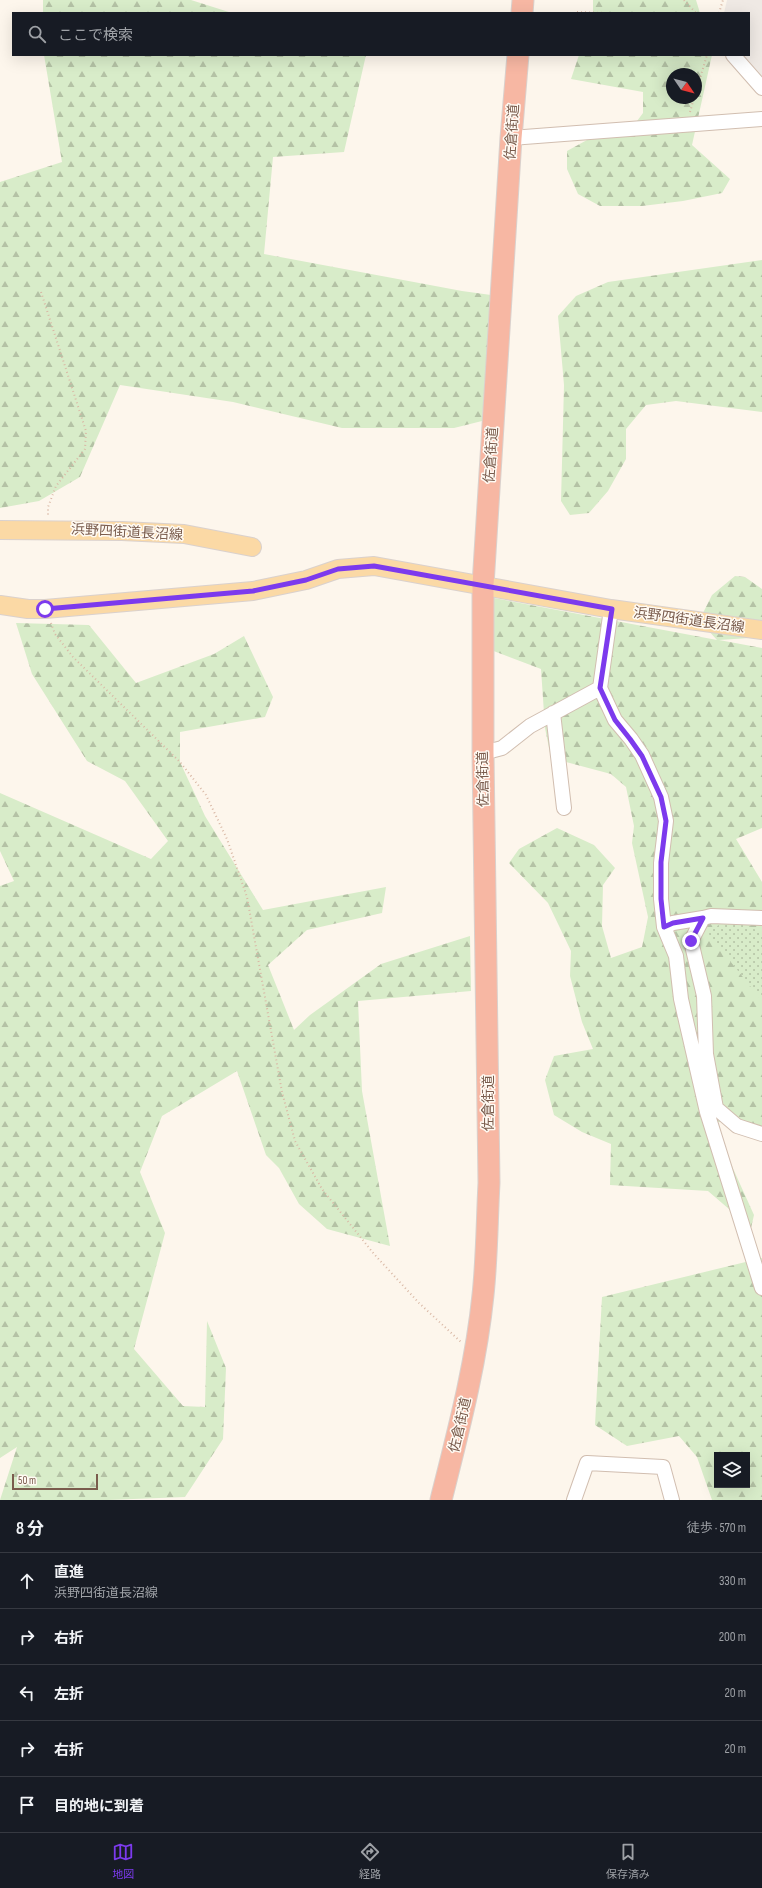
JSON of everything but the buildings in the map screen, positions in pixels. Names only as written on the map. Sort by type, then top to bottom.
[{"type":"highway","points":[[522,12],[523,0]]},
{"type":"highway","name":"佐倉街道","points":[[441,1500],[463,1413],[474,1355],[483,1294],[489,1183],[483,753],[483,585],[518,56]]},
{"type":"main road","name":"浜野四街道長沼線","points":[[0,530],[49,529],[184,534],[252,547]]},
{"type":"main road","name":"浜野四街道長沼線","points":[[0,605],[28,609],[45,609],[253,591],[306,580],[338,569],[357,566],[374,566],[612,609],[762,630]]},
{"type":"street","points":[[734,56],[762,88]]},
{"type":"street","points":[[512,138],[762,119]]},
{"type":"street","points":[[612,609],[600,688],[615,720],[642,756],[661,797],[666,821],[661,862],[661,899],[664,927],[676,956],[681,999],[707,1112],[762,1288]]},
{"type":"street","points":[[483,753],[502,748],[530,726],[600,688]]},
{"type":"street","points":[[553,713],[564,808]]},
{"type":"street","points":[[664,927],[673,923],[711,916],[762,918]]},
{"type":"street","points":[[703,918],[691,941],[704,996],[706,1054],[716,1108],[737,1126],[762,1134]]},
{"type":"street","points":[[574,1500],[587,1463],[663,1467],[672,1500]]},
{"type":"path","points":[[684,0],[695,12]]},
{"type":"path","points":[[719,12],[723,0]]},
{"type":"path","points":[[702,72],[707,56]]},
{"type":"path","points":[[41,292],[86,431],[85,449],[56,486],[48,507],[49,529]]},
{"type":"path","points":[[45,609],[55,634],[74,657],[180,762],[206,796],[218,820],[227,839],[247,897],[282,1092],[295,1141],[322,1189],[379,1260],[419,1303],[474,1355]]},
{"type":"shaded area","points":[[727,0],[762,0],[762,78],[743,56],[750,56],[750,12],[724,12]]},
{"type":"green space","points":[[43,0],[191,0],[229,12],[43,12]]},
{"type":"green space","points":[[593,0],[696,0],[700,12],[593,12]]},
{"type":"green space","points":[[44,56],[366,56],[344,152],[273,157],[264,254],[462,291],[491,295],[482,421],[454,428],[342,428],[233,402],[120,385],[80,477],[39,501],[0,508],[0,182],[62,162]]},
{"type":"green space","points":[[579,56],[712,56],[702,100],[702,68],[666,68],[666,104],[701,104],[692,145],[730,179],[722,193],[683,201],[642,206],[600,206],[578,194],[567,169],[567,151],[587,140],[616,135],[634,125],[643,113],[643,92],[571,79]]},
{"type":"green space","points":[[762,260],[762,412],[676,401],[646,405],[626,429],[626,459],[608,491],[589,513],[570,515],[561,501],[564,385],[558,316],[576,296],[608,282]]},
{"type":"green space","points":[[735,576],[745,577],[762,589],[762,639],[749,638],[719,640],[762,648],[762,828],[736,839],[762,882],[762,934],[734,916],[707,932],[762,1001],[762,1136],[727,1122],[712,1122],[754,1215],[751,1228],[708,1191],[610,1185],[611,1144],[582,1132],[554,1115],[545,1080],[554,1056],[593,1049],[582,1022],[570,976],[571,951],[548,903],[509,863],[519,849],[557,828],[594,845],[615,868],[603,885],[602,926],[611,958],[642,947],[648,917],[632,843],[634,826],[626,787],[611,774],[551,758],[545,728],[541,669],[491,650],[494,598],[717,640],[707,629],[702,615],[712,595]]},
{"type":"green space","points":[[16,623],[89,625],[136,683],[214,654],[244,636],[273,697],[265,717],[180,732],[180,762],[205,816],[263,910],[386,887],[382,913],[307,930],[268,965],[294,1030],[310,1015],[381,964],[470,936],[471,991],[358,1001],[362,1091],[390,1246],[327,1229],[299,1204],[279,1168],[266,1155],[237,1071],[162,1116],[140,1172],[165,1233],[134,1349],[183,1406],[205,1407],[207,1321],[226,1368],[223,1439],[185,1497],[108,1500],[0,1500],[17,1447],[0,1458],[0,886],[14,881],[0,851],[0,793],[151,859],[168,841],[125,781],[87,761],[32,674]]},
{"type":"green space","points":[[762,908],[762,1135],[684,920]]},
{"type":"green space","points":[[762,1258],[762,1500],[712,1500],[697,1457],[679,1436],[627,1446],[595,1425],[602,1297]]},
{"type":"route","points":[[45,609],[201,594],[253,591],[306,580],[338,569],[357,566],[374,566],[612,609],[600,688],[615,720],[642,756],[661,797],[666,821],[661,862],[661,899],[664,927],[673,923],[703,918],[691,941]]}]
